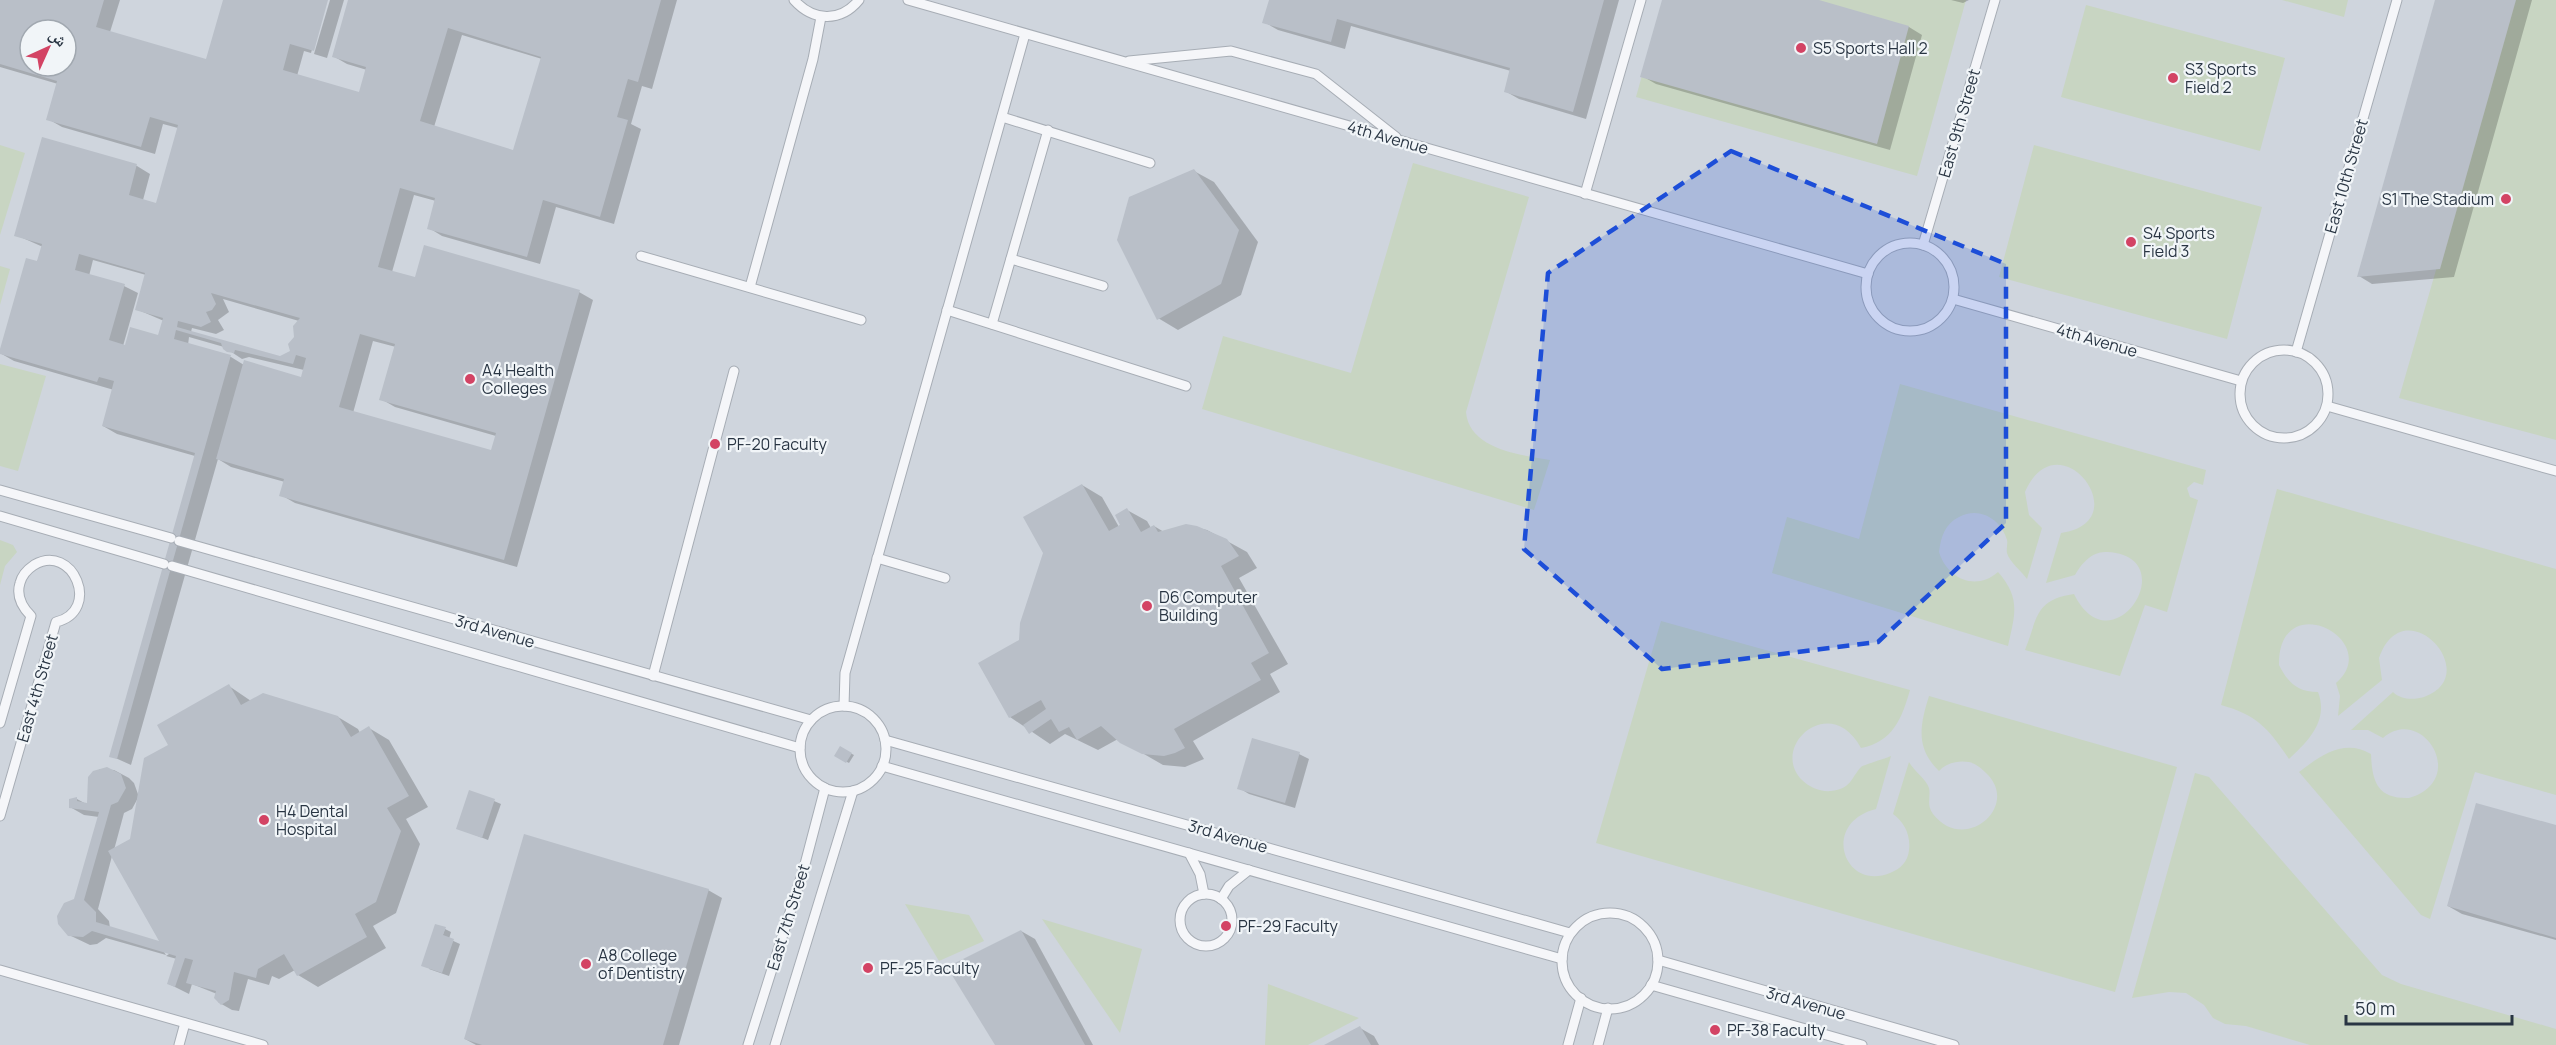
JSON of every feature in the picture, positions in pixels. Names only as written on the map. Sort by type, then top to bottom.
[{"type":"lane","points":[[794,0],[811,14],[821,17],[843,14],[859,0]]},
{"type":"lane","name":"4th Avenue","points":[[908,0],[1868,274]]},
{"type":"lane","points":[[1585,194],[1641,0]]},
{"type":"lane","name":"East 9th Street","points":[[1923,245],[1995,0]]},
{"type":"lane","name":"East 10th Street","points":[[2296,352],[2397,0]]},
{"type":"lane","points":[[750,287],[813,59],[821,17]]},
{"type":"lane","points":[[844,706],[845,673],[1025,34]]},
{"type":"lane","points":[[1124,62],[1231,51],[1316,74],[1400,141]]},
{"type":"lane","points":[[1002,117],[1150,163]]},
{"type":"lane","points":[[993,324],[1048,130]]},
{"type":"lane","points":[[1903,243],[1923,245],[1938,253],[1947,262],[1952,274],[1953,299],[1948,310],[1929,327],[1917,331],[1898,329],[1882,321],[1874,311],[1866,288],[1868,274],[1872,263],[1891,247],[1903,243]]},
{"type":"lane","points":[[641,256],[861,320]]},
{"type":"lane","points":[[1011,259],[1103,286]]},
{"type":"lane","name":"4th Avenue","points":[[1953,299],[2241,381]]},
{"type":"lane","points":[[947,310],[1186,386]]},
{"type":"lane","points":[[2276,350],[2296,352],[2312,360],[2321,370],[2326,381],[2327,406],[2322,418],[2303,435],[2278,439],[2255,429],[2247,419],[2239,395],[2241,381],[2246,371],[2264,354],[2276,350]]},
{"type":"lane","points":[[653,676],[734,371]]},
{"type":"lane","points":[[2327,406],[2556,471]]},
{"type":"lane","name":"3rd Avenue","points":[[0,490],[811,720]]},
{"type":"lane","name":"3rd Avenue","points":[[0,516],[800,748]]},
{"type":"lane","points":[[877,558],[945,578]]},
{"type":"lane","name":"East 4th Street","points":[[0,723],[31,616],[21,602],[20,583],[24,574],[39,562],[58,562],[67,566],[79,582],[80,601],[69,616],[56,622],[0,816]]},
{"type":"lane","points":[[844,706],[866,712],[874,720],[885,740],[886,751],[882,766],[872,781],[853,790],[841,792],[825,788],[811,778],[804,769],[800,748],[801,736],[811,720],[823,710],[844,706]]},
{"type":"lane","name":"3rd Avenue","points":[[885,740],[1570,933]]},
{"type":"lane","name":"3rd Avenue","points":[[882,766],[1562,959]]},
{"type":"lane","name":"East 7th Street","points":[[748,1045],[804,868],[825,788]]},
{"type":"lane","name":"East 7th Street","points":[[775,1045],[853,790]]},
{"type":"lane","points":[[1189,853],[1200,874],[1204,894]]},
{"type":"lane","points":[[1221,899],[1229,886],[1249,870]]},
{"type":"lane","points":[[1204,894],[1221,899],[1231,914],[1229,932],[1216,944],[1198,945],[1184,934],[1180,917],[1188,901],[1204,894]]},
{"type":"lane","points":[[1599,914],[1624,915],[1645,928],[1652,938],[1658,960],[1651,985],[1632,1003],[1608,1008],[1596,1006],[1581,998],[1567,983],[1562,959],[1570,933],[1577,925],[1599,914]]},
{"type":"lane","name":"3rd Avenue","points":[[1658,960],[1954,1045]]},
{"type":"lane","points":[[0,970],[263,1045]]},
{"type":"lane","name":"3rd Avenue","points":[[1651,985],[1862,1045]]},
{"type":"lane","points":[[1568,1045],[1581,998]]},
{"type":"lane","points":[[1598,1045],[1608,1008]]},
{"type":"lane","points":[[179,1045],[185,1023]]},
{"type":"highlighted area","points":[[1731,151],[2006,264],[2006,523],[1878,642],[1662,669],[1524,549],[1548,273]]},
{"type":"shaded area","points":[[0,0],[2556,0],[2556,1045],[0,1045]]},
{"type":"green space","name":"S5 Sports Hall 2","points":[[1663,0],[1966,0],[1917,176],[1636,97]]},
{"type":"green space","points":[[2282,0],[2348,0],[2344,17]]},
{"type":"green space","name":"S1 The Stadium","points":[[2514,0],[2556,0],[2556,440],[2399,398]]},
{"type":"green space","name":"S3 Sports Field 2","points":[[2086,5],[2285,58],[2260,151],[2061,97]]},
{"type":"green space","points":[[0,145],[25,153],[0,235]]},
{"type":"green space","name":"S4 Sports Field 3","points":[[2034,145],[2262,207],[2227,339],[1999,277]]},
{"type":"green space","points":[[1413,163],[1529,197],[1466,412],[1469,424],[1486,442],[1525,456],[1550,460],[1534,510],[1202,409],[1223,336],[1351,373]]},
{"type":"green space","points":[[0,266],[10,269],[0,305]]},
{"type":"green space","points":[[0,364],[46,376],[18,471],[0,466]]},
{"type":"green space","points":[[1900,384],[2206,470],[2203,485],[2194,482],[2187,488],[2190,497],[2198,500],[2167,612],[2145,605],[2120,676],[2025,650],[2039,612],[2051,601],[2074,594],[2090,614],[2106,620],[2122,616],[2134,603],[2141,587],[2141,571],[2130,558],[2107,552],[2097,553],[2088,559],[2075,575],[2046,583],[2061,533],[2083,525],[2093,511],[2093,495],[2085,480],[2072,469],[2056,465],[2039,471],[2025,492],[2029,515],[2042,528],[2027,579],[2008,556],[2007,540],[2000,526],[1988,516],[1974,513],[1959,517],[1950,523],[1943,536],[1939,552],[1948,569],[1955,575],[1971,581],[1980,581],[1998,572],[2005,581],[2013,598],[2014,607],[2008,646],[1772,573],[1787,517],[1859,539]]},
{"type":"green space","points":[[2277,489],[2556,569],[2556,795],[2475,772],[2430,919],[2421,915],[2299,772],[2324,755],[2342,748],[2351,748],[2371,754],[2375,780],[2383,792],[2398,798],[2409,798],[2427,789],[2436,776],[2438,762],[2434,748],[2424,737],[2412,730],[2398,730],[2383,738],[2368,730],[2351,730],[2393,692],[2404,698],[2416,699],[2424,697],[2441,686],[2447,672],[2444,656],[2434,642],[2421,633],[2405,631],[2391,638],[2379,658],[2382,680],[2338,716],[2340,696],[2336,683],[2348,667],[2348,651],[2339,637],[2326,628],[2310,624],[2294,628],[2283,641],[2279,665],[2294,685],[2311,692],[2318,692],[2321,712],[2315,730],[2289,759],[2261,724],[2244,713],[2221,705]]},
{"type":"green space","points":[[0,540],[13,545],[17,552],[5,566],[0,585]]},
{"type":"green space","points":[[1661,621],[1910,690],[1894,727],[1881,740],[1872,745],[1861,748],[1848,732],[1834,724],[1820,724],[1808,730],[1798,740],[1793,753],[1794,767],[1802,780],[1823,791],[1843,788],[1861,767],[1891,756],[1876,809],[1859,817],[1848,828],[1844,840],[1845,853],[1851,865],[1861,873],[1874,876],[1890,873],[1900,867],[1907,858],[1908,834],[1893,814],[1909,762],[1928,785],[1931,811],[1946,825],[1959,829],[1972,828],[1984,822],[1997,801],[1996,788],[1988,775],[1977,765],[1961,761],[1949,764],[1939,771],[1931,762],[1926,754],[1922,736],[1923,717],[1929,696],[2177,767],[2115,992],[1596,843]]},
{"type":"green space","points":[[2195,773],[2209,777],[2382,975],[2401,984],[2556,1029],[2556,1045],[2310,1045],[2246,1026],[2225,1024],[2213,1018],[2204,1005],[2186,993],[2169,992],[2132,998]]},
{"type":"green space","points":[[905,904],[969,915],[984,941],[939,961]]},
{"type":"green space","points":[[1042,919],[1142,949],[1120,1033]]},
{"type":"green space","points":[[1268,984],[1359,1018],[1308,1045],[1265,1045]]},
{"type":"building","name":"A4 Health Colleges","points":[[0,0],[104,0],[96,27],[206,59],[223,0],[328,0],[314,51],[290,44],[283,70],[359,92],[366,67],[332,57],[348,0],[661,0],[638,82],[628,79],[617,117],[628,120],[600,217],[543,200],[527,257],[427,229],[435,198],[400,188],[378,267],[415,277],[424,245],[580,290],[504,560],[279,496],[284,479],[216,459],[244,360],[301,377],[306,358],[296,355],[293,364],[235,350],[234,353],[227,352],[221,343],[176,330],[174,339],[231,355],[117,759],[109,757],[195,453],[102,426],[114,381],[99,377],[97,382],[0,354],[0,349],[26,258],[37,261],[42,244],[14,236],[42,137],[137,164],[129,195],[156,203],[178,125],[150,117],[141,147],[46,120],[57,81],[47,78],[78,78],[78,18],[18,18],[18,69],[0,64]],"holes":[[[448,28],[541,57],[513,150],[420,121]],[[79,254],[145,273],[135,310],[163,318],[158,335],[130,327],[125,345],[109,340],[125,284],[75,270]],[[211,293],[300,318],[293,326],[294,337],[288,344],[290,351],[280,356],[177,327],[178,321],[201,327],[211,322],[206,312],[212,310],[216,304]],[[360,334],[395,344],[379,400],[496,433],[491,450],[339,407]]]},
{"type":"building","points":[[1269,0],[1604,0],[1573,112],[1504,92],[1510,68],[1337,19],[1331,42],[1262,23]]},
{"type":"building","name":"S5 Sports Hall 2","points":[[1662,0],[1819,0],[1909,26],[1877,144],[1640,77]]},
{"type":"building","points":[[2435,0],[2516,0],[2440,269],[2357,277]]},
{"type":"building","points":[[1194,169],[1239,230],[1221,284],[1157,320],[1117,240],[1129,197]]},
{"type":"building","name":"D6 Computer Building","points":[[1082,484],[1109,531],[1120,525],[1115,515],[1127,508],[1141,532],[1154,525],[1158,532],[1186,524],[1197,526],[1227,539],[1239,556],[1221,566],[1269,653],[1251,663],[1261,680],[1174,729],[1185,748],[1175,753],[1164,756],[1142,754],[1120,743],[1101,726],[1077,740],[1069,727],[1059,732],[1051,719],[1029,734],[1023,725],[1046,709],[1041,700],[1009,718],[978,663],[1019,640],[1020,623],[1043,553],[1023,517]]},
{"type":"building","name":"H4 Dental Hospital","points":[[229,684],[241,705],[263,693],[338,716],[351,737],[369,726],[409,796],[387,808],[401,831],[376,902],[355,914],[367,937],[297,976],[284,954],[258,969],[256,978],[234,972],[229,1000],[221,1005],[214,998],[216,991],[186,983],[193,960],[185,958],[175,987],[167,984],[176,956],[92,931],[83,937],[68,936],[58,924],[57,916],[64,903],[74,899],[99,812],[69,808],[69,799],[77,797],[77,801],[87,803],[88,777],[93,771],[107,767],[121,774],[126,788],[118,802],[111,805],[84,900],[96,912],[96,922],[159,941],[108,851],[130,839],[144,758],[168,745],[157,725]]},
{"type":"building","points":[[1252,738],[1300,752],[1285,803],[1237,789]]},
{"type":"building","points":[[840,746],[852,753],[846,763],[834,756]]},
{"type":"building","points":[[469,790],[495,799],[482,838],[456,829]]},
{"type":"building","points":[[2476,803],[2556,825],[2556,938],[2447,906]]},
{"type":"building","name":"A8 College of Dentistry","points":[[524,834],[709,889],[663,1045],[482,1045],[464,1039]]},
{"type":"building","points":[[435,924],[446,927],[443,935],[454,939],[442,973],[421,966]]},
{"type":"building","points":[[1021,930],[1085,1045],[995,1045],[947,967]]},
{"type":"building","points":[[1360,1026],[1371,1045],[1324,1045]]},
{"type":"place","name":"S5 Sports Hall 2","points":[[1801,48]]},
{"type":"place","name":"S3 Sports Field 2","points":[[2173,78]]},
{"type":"place","name":"S1 The Stadium","points":[[2506,199]]},
{"type":"place","name":"S4 Sports Field 3","points":[[2131,242]]},
{"type":"place","name":"A4 Health Colleges","points":[[470,379]]},
{"type":"place","name":"PF-20 Faculty","points":[[715,444]]},
{"type":"place","name":"D6 Computer Building","points":[[1147,606]]},
{"type":"place","name":"H4 Dental Hospital","points":[[264,820]]},
{"type":"place","name":"PF-29 Faculty","points":[[1226,926]]},
{"type":"place","name":"A8 College of Dentistry","points":[[586,964]]},
{"type":"place","name":"PF-25 Faculty","points":[[868,968]]},
{"type":"place","name":"PF-38 Faculty","points":[[1715,1030]]}]
